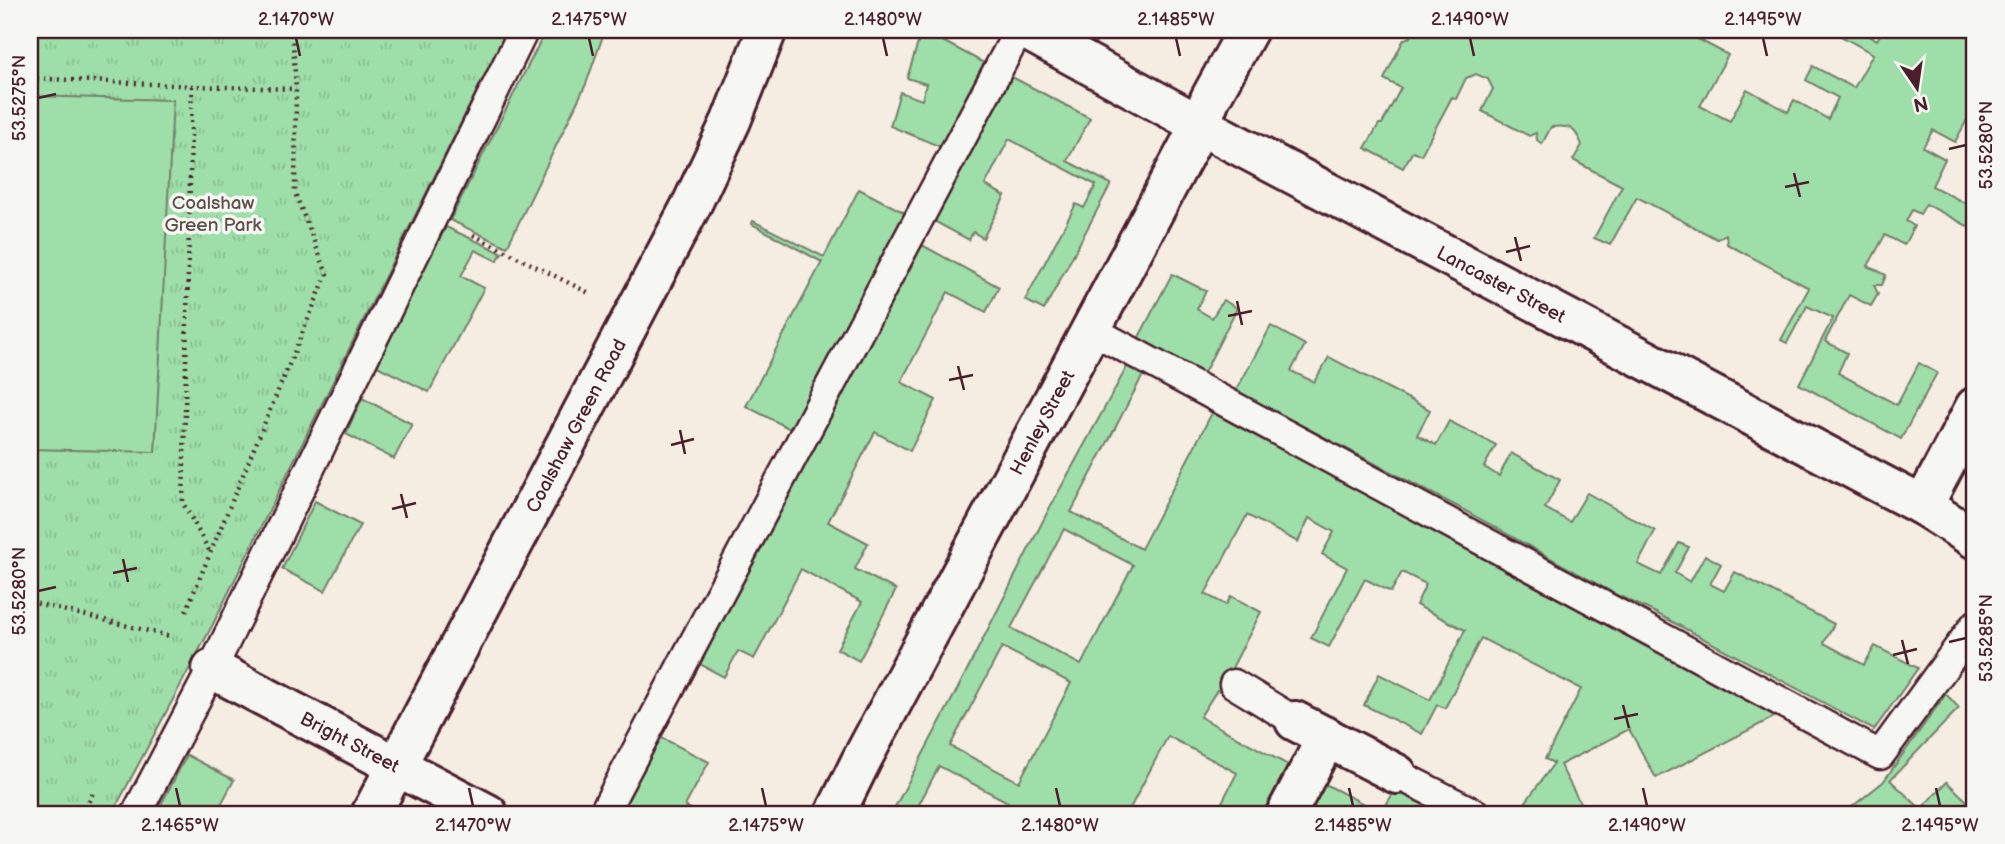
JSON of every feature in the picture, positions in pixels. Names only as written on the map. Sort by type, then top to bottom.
[{"type":"street","name":"Coalshaw Green Road","points":[[371,814],[692,204],[731,121],[767,30]]},
{"type":"street","name":"Lancaster Street","points":[[1026,30],[1200,125],[1923,506],[1975,539]]},
{"type":"street","name":"Henley Street","points":[[835,814],[1248,30]]},
{"type":"street","points":[[1923,506],[1975,407]]},
{"type":"street","name":"Bright Street","points":[[212,669],[488,814]]},
{"type":"street","points":[[1286,814],[1311,729],[1396,774]]},
{"type":"lane","points":[[136,814],[212,669],[523,30]]},
{"type":"lane","points":[[603,814],[1019,30]]},
{"type":"lane","points":[[1090,329],[1880,755],[1975,625]]},
{"type":"lane","points":[[1234,684],[1311,729]]},
{"type":"lane","points":[[1396,774],[1476,814]]},
{"type":"path","points":[[175,638],[327,274],[295,194],[296,89],[292,30]]},
{"type":"path","points":[[1751,39],[1757,30]]},
{"type":"path","points":[[30,78],[296,89]]},
{"type":"path","points":[[192,86],[183,503],[211,554]]},
{"type":"path","points":[[433,215],[598,298]]},
{"type":"path","points":[[30,602],[175,638],[212,669]]},
{"type":"path","points":[[82,814],[94,791]]},
{"type":"green space","name":"Coalshaw Green Park","points":[[30,30],[489,30],[504,36],[212,626],[112,814],[30,814]]},
{"type":"green space","points":[[546,30],[605,30],[586,84],[507,247],[450,220]]},
{"type":"green space","points":[[922,30],[984,63],[941,147],[890,126],[900,92],[922,100],[926,84],[907,78]]},
{"type":"green space","points":[[1409,30],[1681,30],[1728,55],[1700,106],[1730,121],[1747,89],[1788,112],[1794,100],[1828,119],[1838,98],[1806,80],[1813,66],[1854,88],[1873,54],[1830,30],[1858,30],[1877,40],[1883,30],[1975,30],[1975,54],[1969,65],[1975,77],[1975,95],[1970,95],[1975,105],[1955,142],[1933,130],[1923,147],[1945,159],[1932,186],[1975,208],[1975,230],[1926,204],[1920,214],[1912,210],[1906,221],[1914,226],[1904,245],[1885,235],[1868,266],[1886,275],[1882,285],[1874,285],[1878,294],[1871,306],[1849,295],[1825,341],[1847,353],[1838,373],[1897,405],[1919,363],[1937,373],[1901,439],[1799,384],[1833,318],[1807,306],[1787,343],[1781,340],[1809,288],[1727,244],[1726,234],[1717,239],[1637,197],[1610,245],[1594,238],[1622,186],[1573,160],[1582,145],[1571,128],[1551,127],[1542,144],[1537,140],[1536,133],[1529,136],[1482,111],[1493,89],[1488,79],[1476,74],[1466,78],[1456,99],[1452,97],[1421,155],[1413,151],[1403,168],[1365,148],[1379,124],[1382,124],[1401,88],[1384,79],[1404,39],[1411,37]]},
{"type":"green space","points":[[1012,77],[1090,118],[1067,161],[1111,184],[1044,310],[1025,300],[1076,204],[1084,208],[1096,185],[1009,139],[985,185],[1005,196],[983,238],[973,232],[969,240],[934,221]]},
{"type":"green space","points":[[30,96],[173,100],[155,452],[30,449]]},
{"type":"green space","points":[[859,189],[905,213],[790,429],[746,406],[822,262],[752,224],[753,221],[824,257]]},
{"type":"green space","points":[[446,227],[502,253],[497,261],[475,250],[461,276],[484,288],[429,392],[377,366]]},
{"type":"green space","points":[[922,245],[999,287],[986,312],[948,292],[901,382],[936,400],[910,451],[875,432],[828,522],[868,543],[855,569],[896,590],[859,661],[837,649],[862,602],[801,569],[754,659],[738,651],[724,677],[698,663]]},
{"type":"green space","points":[[1172,274],[1206,291],[1197,309],[1212,318],[1223,300],[1237,308],[1204,373],[1138,339]]},
{"type":"green space","points":[[1271,326],[1305,345],[1291,371],[1314,382],[1329,357],[1430,410],[1417,435],[1436,445],[1449,421],[1496,445],[1484,467],[1499,476],[1511,453],[1560,480],[1545,508],[1570,522],[1587,493],[1655,531],[1638,564],[1661,575],[1679,543],[1689,547],[1675,573],[1690,582],[1705,555],[1721,564],[1710,584],[1724,591],[1735,572],[1834,624],[1824,643],[1864,665],[1875,646],[1918,668],[1874,730],[1654,612],[1619,596],[1462,509],[1236,391]]},
{"type":"green space","points":[[1128,365],[1144,373],[1071,512],[1141,549],[1214,409],[1780,714],[1656,778],[1629,729],[1560,765],[1586,814],[1517,814],[1554,763],[1545,759],[1581,689],[1481,638],[1445,708],[1437,705],[1422,734],[1364,705],[1379,674],[1430,700],[1465,630],[1416,605],[1426,584],[1402,572],[1391,592],[1365,579],[1329,647],[1311,638],[1347,568],[1322,554],[1334,532],[1309,518],[1298,542],[1247,515],[1205,594],[1226,605],[1231,596],[1261,612],[1220,691],[1217,690],[1200,717],[1288,765],[1262,814],[1216,814],[1237,773],[1168,736],[1127,814],[1002,814],[1008,802],[939,766],[914,814],[895,807],[1048,511]],"holes":[[[1064,529],[1133,565],[1081,665],[1011,628]],[[1002,647],[1071,683],[1019,782],[950,746]]]},
{"type":"green space","points":[[362,398],[412,424],[394,459],[346,434]]},
{"type":"green space","points":[[315,501],[360,525],[325,591],[282,569]]},
{"type":"green space","points":[[1946,694],[1959,708],[1890,780],[1921,809],[1947,782],[1975,809],[1975,814],[1843,814],[1883,782]]},
{"type":"green space","points":[[660,737],[709,762],[685,806],[700,814],[618,814]]},
{"type":"green space","points":[[187,755],[234,780],[216,814],[156,814]]},
{"type":"green space","points":[[1327,785],[1381,813],[1397,787],[1450,814],[1306,814],[1320,787]]}]
